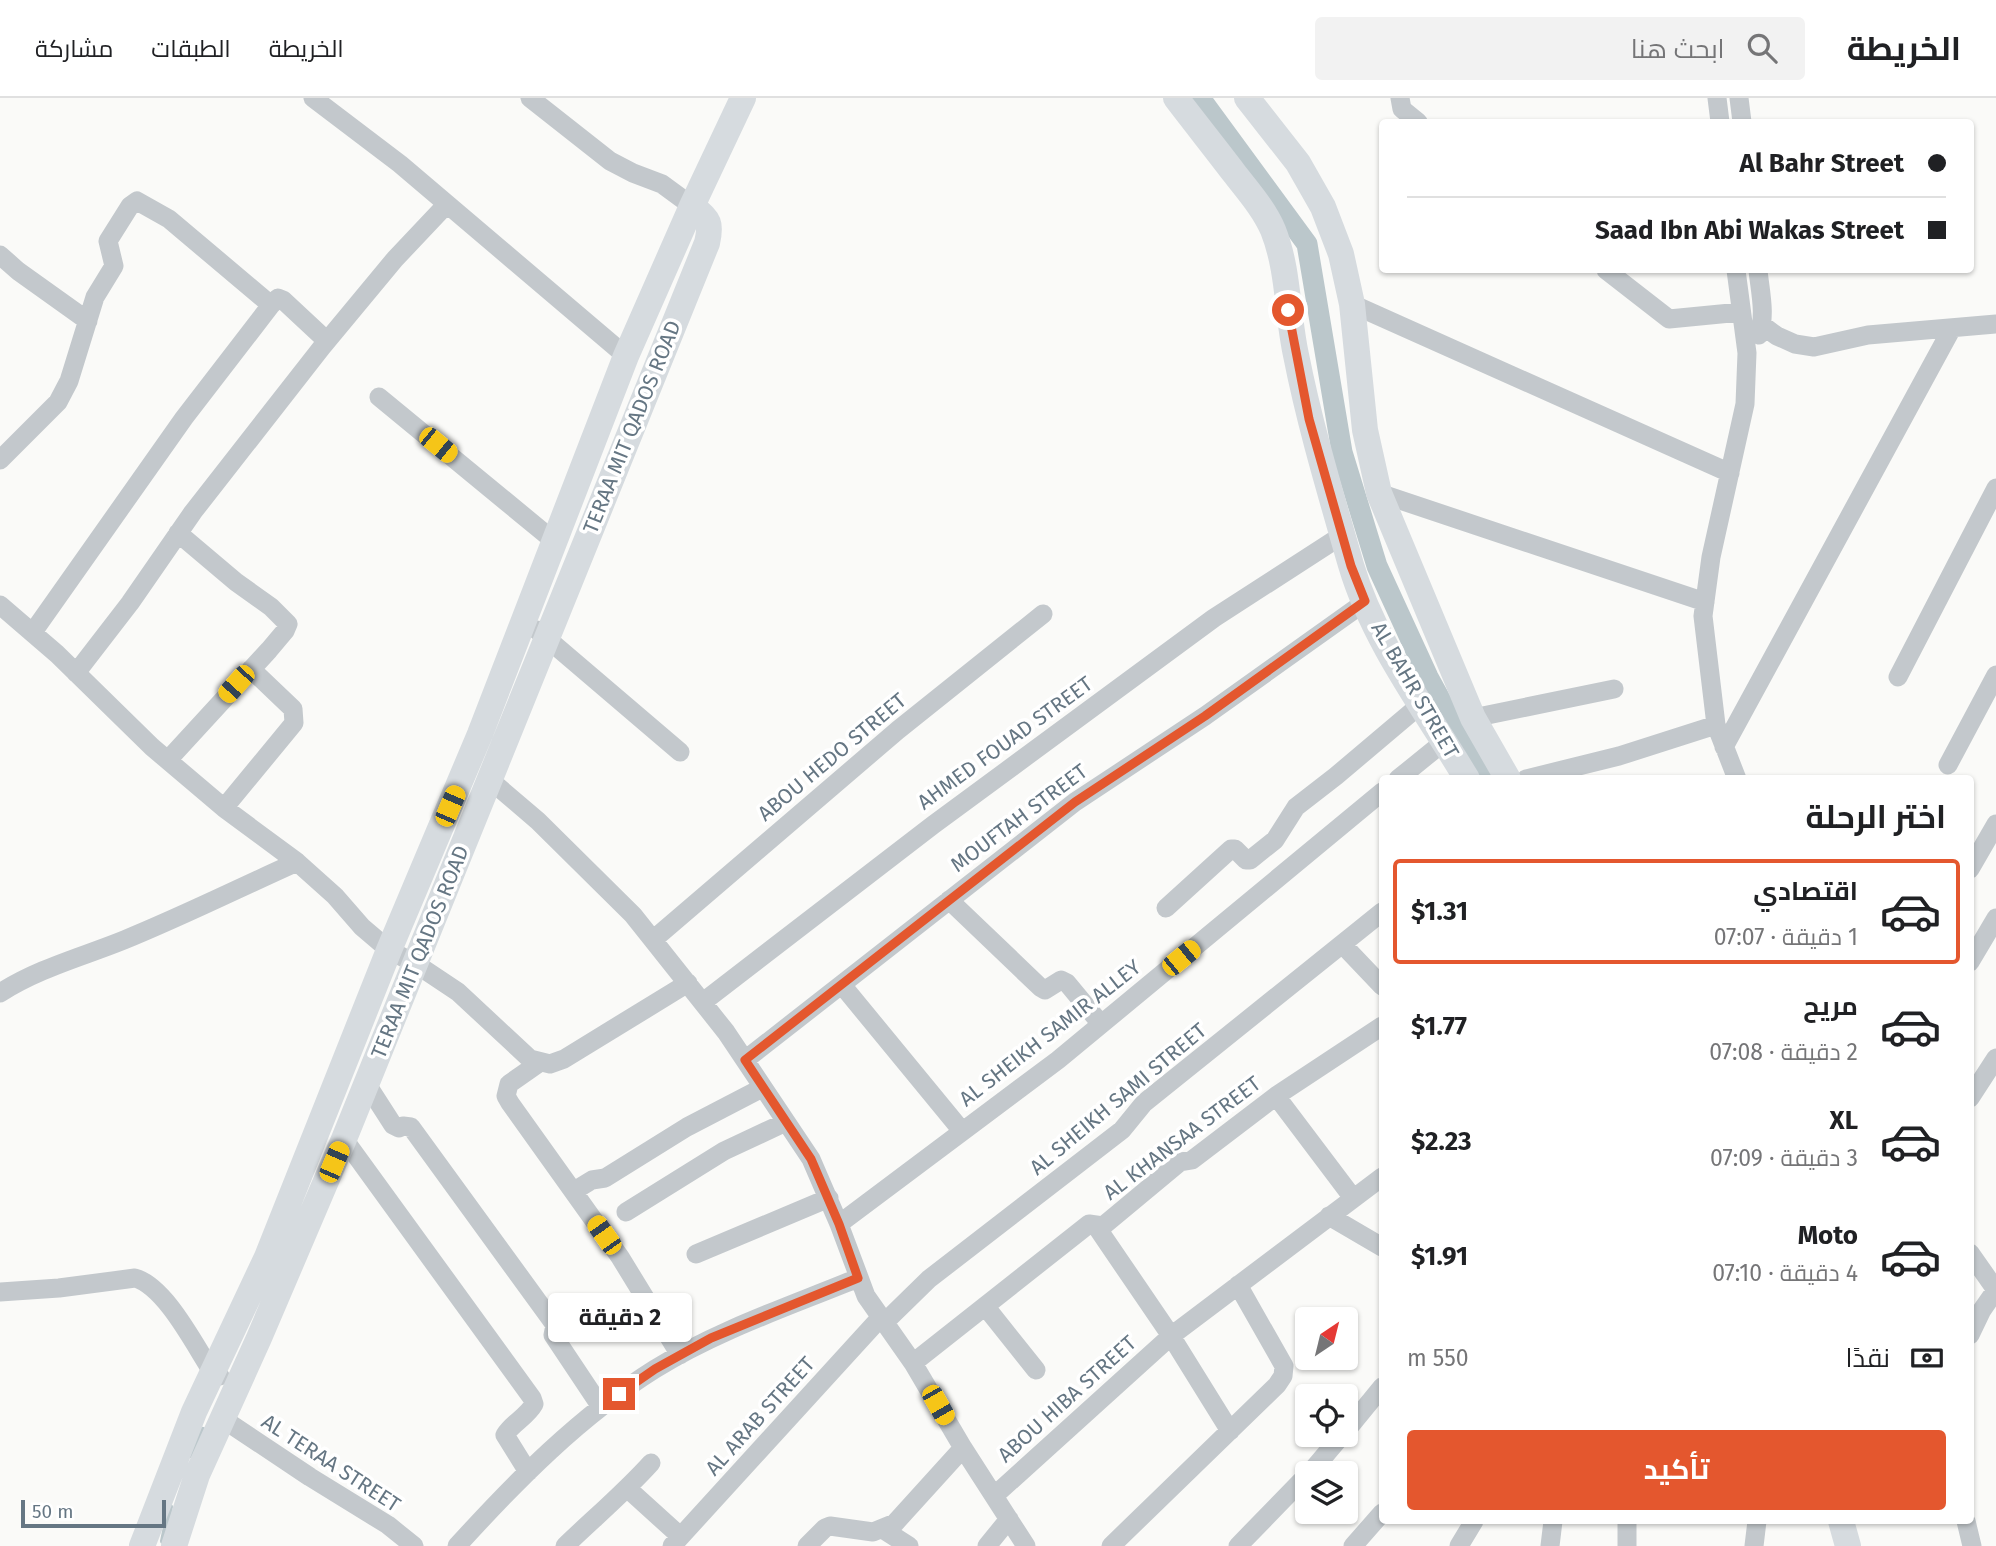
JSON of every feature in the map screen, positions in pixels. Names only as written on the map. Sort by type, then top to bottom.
[{"type":"street","points":[[313,98],[400,164],[626,356]]},
{"type":"street","points":[[530,98],[610,161],[662,184],[692,206]]},
{"type":"street","name":"TERAA MIT QADOS ROAD","points":[[174,1546],[197,1475],[223,1419],[225,1379],[267,1257],[389,950],[480,734],[626,356],[743,98]]},
{"type":"street","name":"AL BAHR STREET","points":[[1175,98],[1256,202],[1271,227],[1280,251],[1293,339],[1309,419],[1351,566],[1365,601],[1420,705],[1465,775]]},
{"type":"street","name":"AL BAHR STREET","points":[[1247,98],[1297,163],[1323,207],[1341,254],[1352,304],[1365,430],[1379,493],[1473,718],[1506,775]]},
{"type":"street","points":[[1400,98],[1402,109],[1414,119]]},
{"type":"street","points":[[1717,98],[1720,119]]},
{"type":"street","points":[[1739,98],[1742,119]]},
{"type":"street","points":[[0,460],[58,402],[69,381],[95,297],[114,266],[114,258],[108,246],[110,235],[137,201],[169,219],[271,305]]},
{"type":"street","points":[[76,673],[130,603],[178,533],[327,341],[395,259],[446,205]]},
{"type":"street","name":"TERAA MIT QADOS ROAD","points":[[142,1546],[173,1462],[225,1379],[344,1139],[416,964],[707,243],[711,227],[708,219],[692,206]]},
{"type":"street","points":[[0,255],[88,321]]},
{"type":"street","points":[[1610,273],[1669,319],[1741,312]]},
{"type":"street","points":[[1735,775],[1716,725],[1703,616],[1711,557],[1745,404],[1747,353],[1736,273]]},
{"type":"street","points":[[1747,353],[1757,340],[1762,325],[1758,273]]},
{"type":"street","points":[[33,632],[184,418],[271,305],[280,298],[327,341]]},
{"type":"street","points":[[1352,304],[1730,473]]},
{"type":"street","points":[[1762,325],[1795,344],[1814,346],[1868,335],[1951,330],[1996,324]]},
{"type":"street","points":[[1724,747],[1951,330]]},
{"type":"street","points":[[379,397],[554,541]]},
{"type":"street","points":[[1898,677],[1996,488]]},
{"type":"street","points":[[1379,493],[1705,603]]},
{"type":"street","points":[[168,760],[285,632],[288,624],[271,607],[236,582],[178,533]]},
{"type":"street","name":"AHMED FOUAD STREET","points":[[703,1002],[933,825],[1203,626],[1344,534]]},
{"type":"street","name":"MOUFTAH STREET","points":[[745,1060],[1075,802],[1205,716],[1365,601]]},
{"type":"street","points":[[0,605],[33,632],[168,760],[335,896],[362,927],[389,950],[458,992],[530,1059],[550,1064],[564,1059],[688,983]]},
{"type":"street","name":"ABOU HEDO STREET","points":[[654,939],[898,730],[1043,614]]},
{"type":"street","points":[[524,620],[680,752]]},
{"type":"street","points":[[225,808],[294,723],[293,709],[251,668]]},
{"type":"street","points":[[1948,765],[1996,675]]},
{"type":"street","points":[[1473,718],[1614,689]]},
{"type":"street","points":[[1166,908],[1231,849],[1250,860],[1279,835],[1296,807],[1420,705]]},
{"type":"street","points":[[1542,775],[1619,756],[1716,725]]},
{"type":"street","points":[[480,734],[503,747]]},
{"type":"street","points":[[1403,775],[1445,741]]},
{"type":"street","points":[[490,779],[576,857],[654,939],[745,1060],[811,1159],[829,1198],[866,1296],[913,1363],[963,1448],[1026,1546]]},
{"type":"street","name":"AL SHEIKH SAMIR ALLEY","points":[[839,1224],[1058,1059],[1379,794]]},
{"type":"street","points":[[1974,862],[1996,824]]},
{"type":"street","points":[[0,993],[24,978],[210,904],[296,862]]},
{"type":"street","points":[[949,900],[1040,987],[1045,990],[1061,981],[1067,983],[1101,1024]]},
{"type":"street","name":"AL SHEIKH SAMI STREET","points":[[883,1320],[929,1279],[1122,1130],[1144,1103],[1379,915]]},
{"type":"street","points":[[1974,955],[1996,918]]},
{"type":"street","points":[[1343,945],[1379,983]]},
{"type":"street","points":[[842,985],[962,1131]]},
{"type":"street","name":"AL KHANSAA STREET","points":[[913,1363],[1089,1224],[1102,1226],[1180,1162],[1192,1160],[1276,1096],[1379,1028]]},
{"type":"street","points":[[1974,1092],[1996,1058]]},
{"type":"street","points":[[540,1063],[509,1084],[506,1097],[620,1257],[680,1355]]},
{"type":"street","points":[[366,1083],[393,1125],[399,1128],[411,1127],[555,1325]]},
{"type":"street","points":[[574,1191],[592,1180],[605,1178],[687,1127],[762,1088]]},
{"type":"street","points":[[1276,1096],[1353,1198]]},
{"type":"street","points":[[626,1212],[724,1151],[786,1122]]},
{"type":"street","points":[[344,1139],[533,1398],[534,1404],[530,1411],[508,1430],[505,1436],[528,1472]]},
{"type":"street","name":"ABOU HIBA STREET","points":[[994,1496],[1171,1336],[1379,1179]]},
{"type":"street","points":[[696,1254],[829,1198]]},
{"type":"street","points":[[1329,1216],[1379,1245]]},
{"type":"street","points":[[1096,1226],[1171,1336],[1230,1431]]},
{"type":"street","points":[[1974,1259],[1996,1290],[1974,1327]]},
{"type":"street","points":[[0,1292],[135,1278],[143,1281],[149,1284],[175,1314],[225,1379]]},
{"type":"street","points":[[457,1546],[528,1472],[601,1407],[655,1369],[711,1338],[858,1278]]},
{"type":"street","points":[[1111,1546],[1280,1381],[1284,1366],[1238,1285]]},
{"type":"street","points":[[579,1303],[555,1325],[554,1340],[601,1407]]},
{"type":"street","points":[[985,1306],[1036,1370]]},
{"type":"street","name":"AL ARAB STREET","points":[[676,1541],[883,1320]]},
{"type":"street","points":[[1358,1416],[1379,1391]]},
{"type":"street","name":"AL TERAA STREET","points":[[223,1419],[310,1478],[379,1519],[414,1546]]},
{"type":"street","points":[[1319,1461],[1332,1447]]},
{"type":"street","points":[[807,1546],[830,1526],[864,1532],[884,1530],[895,1523],[963,1448]]},
{"type":"street","points":[[565,1546],[651,1463]]},
{"type":"street","points":[[1238,1546],[1295,1487]]},
{"type":"street","points":[[627,1488],[676,1541]]},
{"type":"street","points":[[1353,1546],[1379,1516]]},
{"type":"street","points":[[986,1546],[1009,1518]]},
{"type":"street","points":[[1459,1546],[1472,1524]]},
{"type":"street","points":[[1550,1546],[1553,1524]]},
{"type":"street","points":[[1627,1524],[1627,1546]]},
{"type":"street","points":[[1754,1546],[1757,1524]]},
{"type":"street","points":[[1842,1524],[1848,1546]]},
{"type":"street","points":[[1967,1524],[1972,1546]]},
{"type":"street","points":[[884,1530],[909,1546]]},
{"type":"waterway","points":[[1200,98],[1307,244],[1342,452],[1377,566],[1428,677],[1482,775]]},
{"type":"waterway","points":[[191,1455],[203,1430]]},
{"type":"waterway","points":[[163,1541],[170,1507]]},
{"type":"route","points":[[619,1394],[655,1369],[711,1338],[858,1278],[839,1224],[811,1159],[745,1060],[1075,802],[1205,716],[1365,601],[1351,566],[1309,419],[1288,310]]}]
